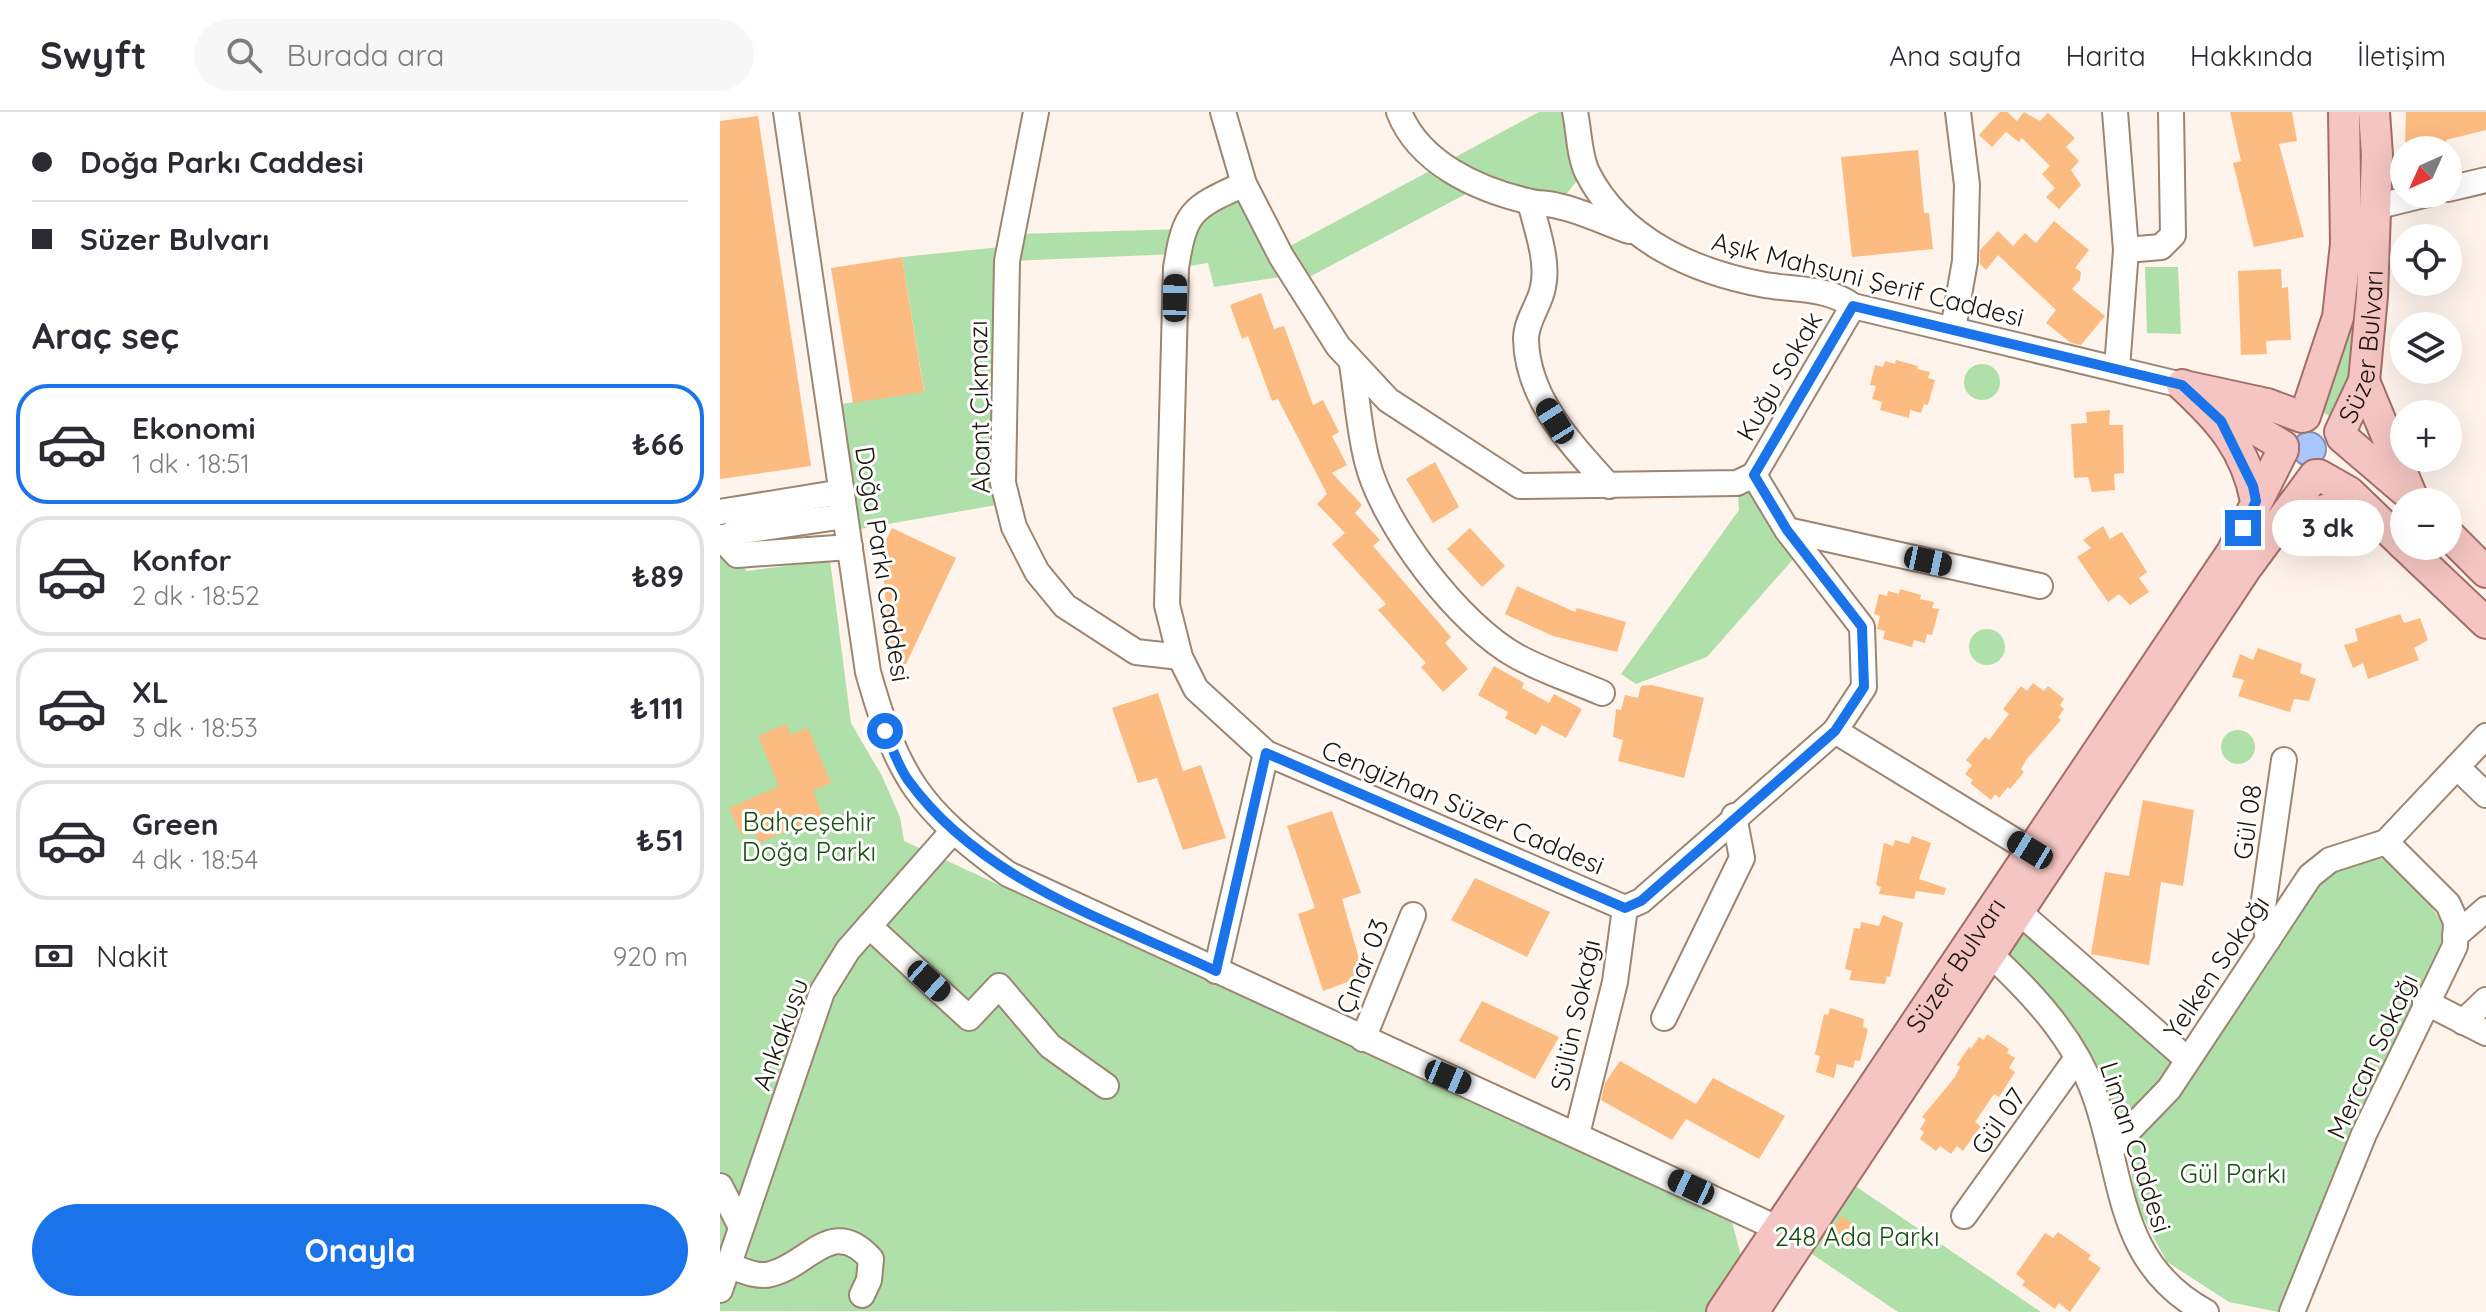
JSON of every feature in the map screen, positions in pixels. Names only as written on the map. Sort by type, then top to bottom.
[{"type":"main road","name":"Süzer Bulvarı","points":[[2304,416],[2338,317],[2346,244],[2344,112]]},
{"type":"main road","name":"Süzer Bulvarı","points":[[2341,435],[2364,381],[2375,207],[2374,112]]},
{"type":"main road","points":[[2364,381],[2409,488]]},
{"type":"main road","points":[[2182,385],[2267,404],[2304,416],[2326,418],[2401,488]]},
{"type":"main road","points":[[2182,385],[2283,448],[2296,470],[2317,475],[2349,492],[2390,532]]},
{"type":"main road","points":[[2182,385],[2221,421],[2253,486],[2256,501]]},
{"type":"main road","points":[[2283,448],[2289,426],[2304,416]]},
{"type":"main road","points":[[2317,475],[2339,461],[2341,435]]},
{"type":"main road","name":"Süzer Bulvarı","points":[[1753,1312],[1787,1236],[2030,850],[2232,552],[2283,448]]},
{"type":"main road","name":"Süzer Bulvarı","points":[[1722,1312],[1787,1236],[1990,954],[2246,568],[2317,475]]},
{"type":"main road","points":[[2270,540],[2310,515],[2341,505],[2366,509]]},
{"type":"main road","points":[[2462,548],[2486,572]]},
{"type":"main road","points":[[2420,560],[2486,623]]},
{"type":"street","name":"Doğa Parkı Caddesi","points":[[786,112],[868,672],[885,731],[906,778],[953,831],[1008,874],[1363,1039],[1577,1134],[1787,1236]]},
{"type":"street","name":"Abant Çıkmazı","points":[[1036,112],[1007,261],[1003,483],[1014,527],[1037,572],[1065,606],[1136,652],[1180,657]]},
{"type":"street","points":[[1223,112],[1244,184],[1281,256],[1352,364],[1388,400],[1520,486],[1737,483],[1754,475],[1787,530],[1862,627],[1864,687],[1835,731],[1734,816],[1641,901],[1625,908]]},
{"type":"street","points":[[1399,112],[1406,129],[1432,158],[1468,181],[1530,202],[1558,205],[1632,232]]},
{"type":"street","name":"Aşık Mahsuni Şerif Caddesi","points":[[1575,112],[1586,169],[1609,205],[1632,232],[1706,270],[1766,285],[1813,290],[1844,299],[1853,306],[2182,385]]},
{"type":"street","points":[[1953,329],[1966,246],[1967,185],[1958,112]]},
{"type":"street","points":[[2115,112],[2126,250],[2117,368]]},
{"type":"street","points":[[2126,250],[2161,247],[2173,235],[2171,112]]},
{"type":"street","points":[[1558,205],[1586,169]]},
{"type":"street","points":[[2462,186],[2486,180]]},
{"type":"street","name":"Cengizhan Süzer Caddesi","points":[[1244,184],[1200,204],[1182,229],[1176,268],[1167,605],[1180,657],[1196,689],[1266,753],[1625,908]]},
{"type":"street","points":[[1530,202],[1540,244],[1544,286],[1526,336],[1529,369],[1544,403],[1567,439],[1609,486]]},
{"type":"street","points":[[2375,207],[2390,203]]},
{"type":"street","name":"Kuğu Sokak","points":[[1754,475],[1853,306]]},
{"type":"street","points":[[1352,364],[1367,463],[1392,523],[1428,575],[1483,630],[1515,656],[1602,693]]},
{"type":"street","points":[[720,512],[843,504]]},
{"type":"street","points":[[843,504],[721,538],[737,555],[850,547]]},
{"type":"street","points":[[1787,530],[2040,586]]},
{"type":"street","points":[[1835,731],[2030,850]]},
{"type":"street","points":[[2455,936],[2456,922],[2448,904],[2386,842],[2486,736]]},
{"type":"street","points":[[1216,971],[1266,753]]},
{"type":"street","name":"Gül 08","points":[[2268,940],[2263,907],[2284,760]]},
{"type":"street","points":[[2457,767],[2486,795]]},
{"type":"street","points":[[1664,1018],[1742,858],[1734,816]]},
{"type":"street","name":"Ankakuşu","points":[[720,1290],[822,992],[848,950],[953,831]]},
{"type":"street","name":"Yelken Sokağı","points":[[2110,1150],[2169,1089],[2310,876],[2330,860],[2386,842]]},
{"type":"street","name":"Sülün Sokağı","points":[[1577,1134],[1615,982],[1625,908]]},
{"type":"street","points":[[2455,936],[2486,909]]},
{"type":"street","points":[[2018,911],[2188,1060]]},
{"type":"street","name":"Çınar 03","points":[[1363,1039],[1413,915]]},
{"type":"street","points":[[869,926],[969,1018],[999,986],[1050,1046],[1106,1086]]},
{"type":"street","name":"Mercan Sokağı","points":[[2292,1312],[2364,1134],[2425,1002],[2455,946],[2455,936]]},
{"type":"street","name":"Liman Caddesi","points":[[1990,954],[2036,998],[2077,1058],[2095,1095],[2134,1241],[2157,1273],[2183,1299],[2201,1311]]},
{"type":"street","points":[[2463,1022],[2486,1000]]},
{"type":"street","points":[[2425,1002],[2486,1033]]},
{"type":"street","name":"Gül 07","points":[[1964,1216],[2077,1058]]},
{"type":"street","points":[[720,1186],[741,1227]]},
{"type":"street","points":[[728,1265],[760,1276],[775,1274],[825,1243],[841,1241],[860,1247],[871,1259],[869,1280],[862,1295]]},
{"type":"green space","points":[[1539,112],[1575,112],[1586,169],[1558,205],[1481,186],[1298,283],[1281,277],[1214,287],[1208,263],[1176,268],[1177,254],[1007,261],[1008,503],[848,531],[829,406],[924,391],[902,257],[1010,246],[1013,234],[1182,229],[1244,184],[1279,252]]},
{"type":"green space","points":[[2352,112],[2361,112],[2362,229],[2353,346],[2341,423],[2319,410],[2341,360],[2351,304]]},
{"type":"green space","points":[[2145,267],[2178,267],[2181,334],[2147,333]]},
{"type":"green space","points":[[1982,364],[1995,369],[2000,382],[1995,395],[1982,400],[1969,395],[1964,382],[1969,369]]},
{"type":"green space","points":[[1754,475],[1803,548],[1707,657],[1636,684],[1621,674],[1739,510],[1737,483]]},
{"type":"green space","name":"Bahçeşehir Doğa Parkı","points":[[720,546],[747,571],[830,560],[851,723],[882,776],[900,817],[904,841],[1732,1222],[1741,1256],[1705,1312],[720,1311]]},
{"type":"green space","points":[[1987,629],[2000,634],[2005,647],[2000,660],[1987,665],[1974,660],[1969,647],[1974,634]]},
{"type":"green space","points":[[2238,730],[2250,735],[2255,747],[2250,759],[2238,764],[2226,759],[2221,747],[2226,735]]},
{"type":"green space","name":"Gül Parkı","points":[[2386,858],[2430,904],[2446,930],[2430,979],[2290,1302],[2278,1312],[2229,1302],[2167,1262],[2138,1208],[2126,1146],[2324,873],[2357,860]]},
{"type":"green space","points":[[2018,911],[2188,1060],[2110,1150],[2095,1095],[1990,954]]},
{"type":"green space","name":"248 Ada Parkı","points":[[1842,1177],[2041,1312],[1898,1312],[1797,1244]]},
{"type":"water","points":[[2309,432],[2321,437],[2326,449],[2321,461],[2309,466],[2297,461],[2292,449],[2297,437]]},
{"type":"building","points":[[2000,112],[2007,112],[2017,121],[2024,112],[2040,121],[2048,113],[2075,138],[2066,147],[2079,161],[2071,170],[2081,185],[2059,209],[2046,197],[2055,188],[2042,174],[2050,166],[2022,138],[2019,142],[2006,132],[1992,147],[1979,135]]},
{"type":"building","points":[[2230,112],[2292,112],[2297,141],[2279,144],[2304,237],[2254,247],[2233,163],[2241,161]]},
{"type":"building","points":[[2406,112],[2486,112],[2486,130],[2462,136],[2405,136]]},
{"type":"building","points":[[758,116],[811,466],[720,479],[720,121]]},
{"type":"building","points":[[1918,150],[1924,213],[1929,213],[1933,249],[1852,257],[1841,157]]},
{"type":"building","points":[[2054,221],[2089,250],[2075,268],[2081,272],[2080,280],[2072,289],[2105,316],[2081,345],[2071,343],[2046,323],[2056,310],[1998,255],[1986,270],[1980,264],[1980,250],[1998,231],[2013,246],[2025,233],[2036,243]]},
{"type":"building","points":[[902,257],[924,392],[853,403],[831,268]]},
{"type":"building","points":[[2281,269],[2282,288],[2288,287],[2291,340],[2266,341],[2267,354],[2241,355],[2238,271]]},
{"type":"building","points":[[1261,293],[1274,329],[1284,326],[1313,405],[1323,400],[1339,432],[1332,436],[1347,465],[1332,473],[1362,505],[1355,513],[1380,540],[1373,546],[1451,637],[1445,643],[1468,669],[1443,692],[1421,667],[1426,663],[1378,610],[1386,604],[1332,544],[1345,533],[1317,504],[1327,494],[1278,399],[1272,401],[1248,336],[1242,339],[1230,305]]},
{"type":"building","points":[[1896,360],[1930,372],[1928,378],[1935,380],[1928,405],[1924,404],[1921,413],[1910,410],[1909,418],[1880,410],[1882,402],[1872,399],[1876,386],[1870,385],[1875,365],[1883,367],[1885,361],[1895,364]]},
{"type":"building","points":[[2110,410],[2109,425],[2123,425],[2124,473],[2114,474],[2115,490],[2092,492],[2088,477],[2074,478],[2071,424],[2087,423],[2086,412]]},
{"type":"building","points":[[1435,462],[1459,507],[1433,523],[1406,479]]},
{"type":"building","points":[[2103,526],[2110,539],[2122,532],[2147,572],[2139,578],[2149,592],[2130,605],[2119,594],[2108,602],[2077,557],[2091,548],[2083,540]]},
{"type":"building","points":[[892,528],[956,558],[906,664],[892,665],[880,540],[886,540]]},
{"type":"building","points":[[1470,528],[1505,566],[1482,587],[1447,549]]},
{"type":"building","points":[[1517,586],[1575,612],[1577,608],[1626,622],[1617,652],[1553,636],[1505,614]]},
{"type":"building","points":[[1900,589],[1921,595],[1920,599],[1934,602],[1932,608],[1939,609],[1932,635],[1927,634],[1925,643],[1914,640],[1912,647],[1883,639],[1885,631],[1877,629],[1880,616],[1874,614],[1879,594],[1887,596],[1888,591],[1899,594]]},
{"type":"building","points":[[2400,614],[2404,623],[2420,618],[2428,640],[2414,648],[2419,660],[2368,679],[2363,663],[2353,668],[2344,645],[2358,641],[2355,629]]},
{"type":"building","points":[[2258,648],[2302,664],[2300,673],[2316,679],[2309,701],[2294,699],[2290,712],[2238,696],[2244,680],[2232,677],[2240,654],[2253,660]]},
{"type":"building","points":[[1494,666],[1524,683],[1522,688],[1549,703],[1554,694],[1582,709],[1566,738],[1542,725],[1536,735],[1505,718],[1508,712],[1478,695]]},
{"type":"building","points":[[2033,683],[2044,691],[2048,686],[2064,699],[2060,705],[2064,709],[2058,717],[2061,720],[2026,760],[2021,769],[2024,772],[2010,789],[2008,787],[1999,798],[1995,794],[1991,800],[1970,783],[1973,780],[1965,774],[1972,765],[1966,760],[1985,737],[1989,740],[2009,714],[2003,709],[2021,686],[2027,691]]},
{"type":"building","points":[[1652,685],[1704,698],[1684,778],[1618,761],[1623,740],[1613,737],[1616,709],[1621,710],[1625,695],[1638,698],[1641,686]]},
{"type":"building","points":[[1158,693],[1183,771],[1201,765],[1226,838],[1183,850],[1157,778],[1138,783],[1112,708]]},
{"type":"building","points":[[786,724],[791,735],[808,728],[831,783],[813,791],[823,816],[759,843],[754,830],[741,835],[729,808],[776,788],[778,784],[758,736]]},
{"type":"building","points":[[2143,800],[2194,810],[2183,886],[2161,882],[2149,965],[2091,954],[2105,872],[2129,876]]},
{"type":"building","points":[[1332,811],[1361,893],[1342,899],[1364,976],[1323,991],[1298,914],[1315,908],[1287,826]]},
{"type":"building","points":[[1912,836],[1931,843],[1919,879],[1946,888],[1944,895],[1916,891],[1914,899],[1879,894],[1881,887],[1876,885],[1884,843],[1893,846],[1895,840],[1909,844]]},
{"type":"building","points":[[1475,878],[1550,912],[1527,957],[1451,920]]},
{"type":"building","points":[[1883,915],[1903,923],[1890,977],[1887,976],[1885,984],[1849,980],[1852,971],[1845,969],[1854,928],[1860,929],[1861,922],[1879,926]]},
{"type":"building","points":[[1482,1001],[1559,1037],[1535,1079],[1459,1041]]},
{"type":"building","points":[[1830,1008],[1864,1019],[1863,1027],[1868,1029],[1860,1061],[1855,1060],[1853,1068],[1837,1064],[1834,1078],[1816,1072],[1820,1056],[1815,1054],[1824,1014],[1828,1015]]},
{"type":"building","points":[[1987,1034],[2009,1049],[2007,1053],[2015,1058],[2009,1068],[2015,1072],[1999,1097],[1994,1094],[1975,1122],[1981,1126],[1963,1151],[1957,1146],[1951,1154],[1940,1146],[1936,1151],[1920,1139],[1924,1132],[1920,1129],[1926,1120],[1922,1117],[1955,1077],[1960,1067],[1957,1065],[1969,1047],[1971,1049],[1979,1037],[1984,1040]]},
{"type":"building","points":[[1620,1061],[1696,1104],[1713,1078],[1785,1116],[1759,1159],[1686,1119],[1672,1140],[1601,1100],[1605,1083]]},
{"type":"building","points":[[1841,1216],[1857,1226],[1847,1243],[1831,1233]]},
{"type":"building","points":[[2058,1232],[2091,1255],[2088,1259],[2101,1268],[2070,1312],[2059,1303],[2055,1309],[2022,1285],[2025,1281],[2016,1274],[2045,1233],[2053,1238]]},
{"type":"route","points":[[885,731],[906,778],[961,840],[1008,874],[1216,971],[1266,753],[1505,853],[1625,908],[1641,901],[1734,816],[1835,731],[1864,687],[1866,653],[1862,627],[1787,530],[1754,475],[1853,306],[2182,385],[2221,421],[2253,486],[2256,501],[2243,528]]}]
